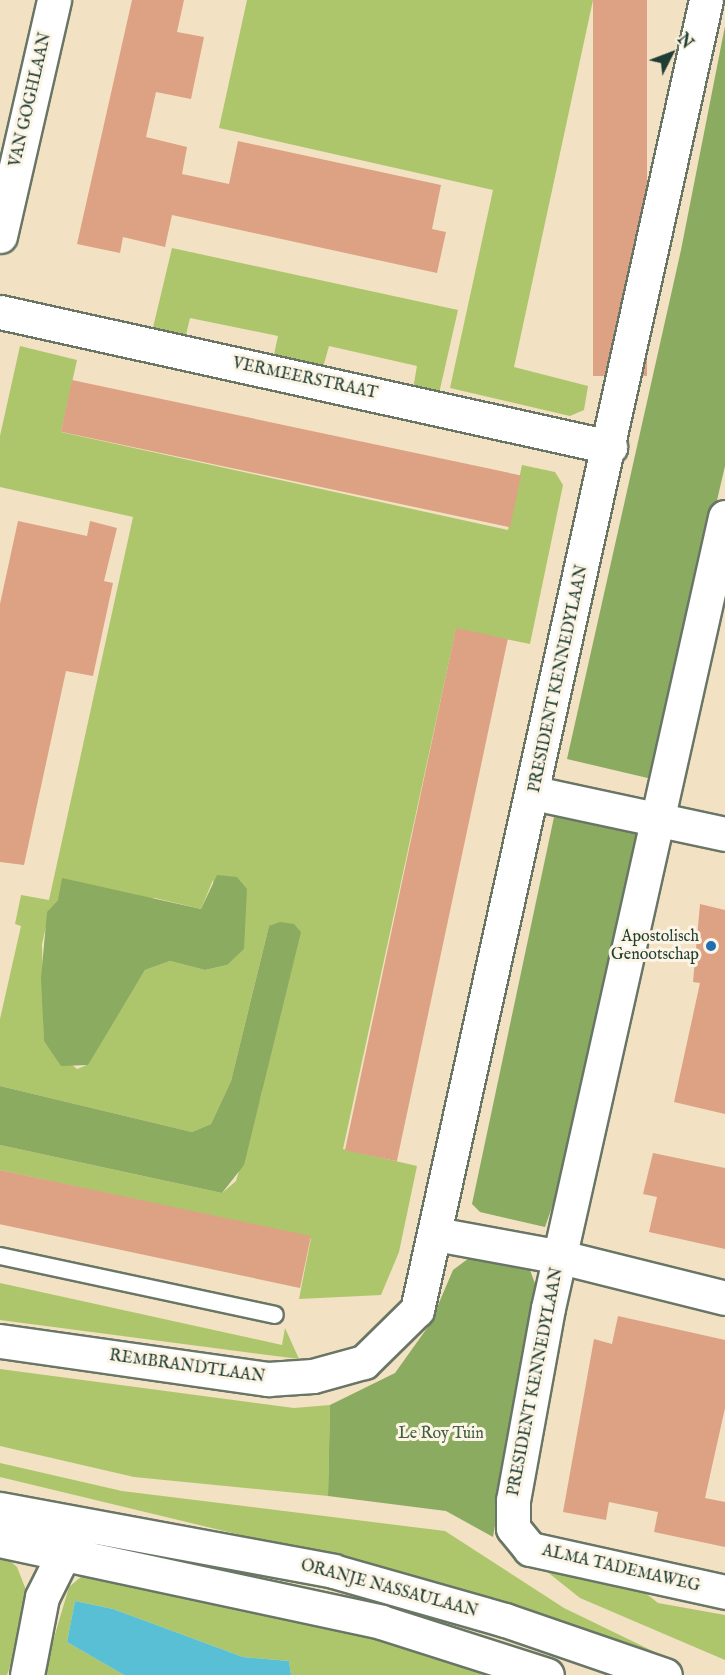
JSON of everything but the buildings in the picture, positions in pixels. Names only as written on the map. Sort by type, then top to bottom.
[{"type":"street","name":"VAN GOGHLAAN","points":[[0,236],[54,0]]},
{"type":"street","name":"PRESIDENT KENNEDYLAAN","points":[[561,1257],[436,1234],[706,0]]},
{"type":"street","name":"VERMEERSTRAAT","points":[[0,312],[610,447]]},
{"type":"street","name":"PRESIDENT KENNEDYLAAN","points":[[519,1542],[513,1500],[561,1257],[725,517]]},
{"type":"street","points":[[534,793],[725,834]]},
{"type":"street","name":"REMBRANDTLAAN","points":[[0,1341],[268,1379],[313,1376],[364,1362],[417,1310],[436,1234]]},
{"type":"street","points":[[561,1257],[725,1298]]},
{"type":"street","name":"ORANJE NASSAULAAN","points":[[0,1509],[88,1528],[333,1571],[505,1620],[665,1675]]},
{"type":"street","points":[[27,1675],[42,1597],[65,1551],[88,1528]]},
{"type":"street","points":[[0,1540],[65,1551],[381,1622],[547,1675]]},
{"type":"street","name":"ALMA TADEMAWEG","points":[[519,1542],[530,1549],[725,1592]]},
{"type":"lane","points":[[0,1256],[275,1315]]},
{"type":"green space","points":[[247,0],[593,0],[514,367],[588,386],[584,410],[570,416],[450,388],[493,190],[219,128]]},
{"type":"green space","points":[[725,26],[725,466],[652,779],[567,759],[681,250]]},
{"type":"green space","points":[[172,248],[458,310],[438,398],[413,389],[417,366],[329,346],[322,371],[273,359],[278,336],[190,318],[185,339],[151,336]]},
{"type":"green space","points":[[20,346],[77,360],[61,432],[508,530],[522,465],[555,472],[563,485],[530,644],[456,629],[343,1149],[417,1166],[399,1252],[381,1295],[299,1299],[311,1238],[0,1170],[0,1145],[222,1193],[236,1181],[262,1092],[269,926],[231,1081],[211,1124],[192,1132],[0,1086],[0,1019],[21,926],[15,924],[21,895],[49,900],[133,517],[0,487],[0,436]],"holes":[[[213,880],[227,965],[205,970],[170,961],[145,970],[87,1065],[77,1069],[44,1041],[42,944],[50,909],[58,900],[155,898],[201,909]]]},
{"type":"green space","points":[[554,817],[637,833],[558,1190],[545,1227],[480,1212],[472,1204]]},
{"type":"green space","points":[[217,875],[237,877],[247,889],[244,949],[227,965],[205,970],[170,961],[145,970],[88,1065],[61,1066],[44,1041],[41,978],[47,912],[58,900],[62,878],[201,909]]},
{"type":"green space","points":[[280,922],[294,924],[301,932],[244,1165],[222,1193],[0,1145],[0,1086],[192,1132],[211,1124],[231,1081],[269,926]]},
{"type":"green space","name":"Le Roy Tuin","points":[[473,1255],[519,1263],[530,1270],[537,1289],[493,1537],[446,1511],[328,1496],[330,1405],[395,1373],[430,1324],[453,1270]]},
{"type":"green space","points":[[0,1283],[282,1345],[285,1328],[299,1359],[0,1320]]},
{"type":"green space","points":[[0,1369],[294,1408],[330,1405],[328,1496],[134,1477],[0,1446]]},
{"type":"green space","points":[[0,1463],[122,1491],[445,1531],[564,1608],[663,1656],[419,1578],[0,1477]]},
{"type":"green space","points":[[0,1552],[17,1567],[26,1590],[20,1637],[7,1675],[0,1675]]},
{"type":"green space","points":[[526,1555],[643,1591],[658,1603],[725,1615],[725,1660],[580,1598]]},
{"type":"green space","points":[[101,1570],[322,1615],[487,1671],[482,1675],[291,1675],[289,1661],[243,1657],[113,1609],[75,1601],[67,1642],[124,1675],[43,1675],[69,1587],[82,1576]]},
{"type":"water","points":[[75,1601],[113,1609],[243,1657],[289,1661],[291,1675],[124,1675],[67,1642]]},
{"type":"place","name":"Apostolisch Genootschap","points":[[711,946]]}]
